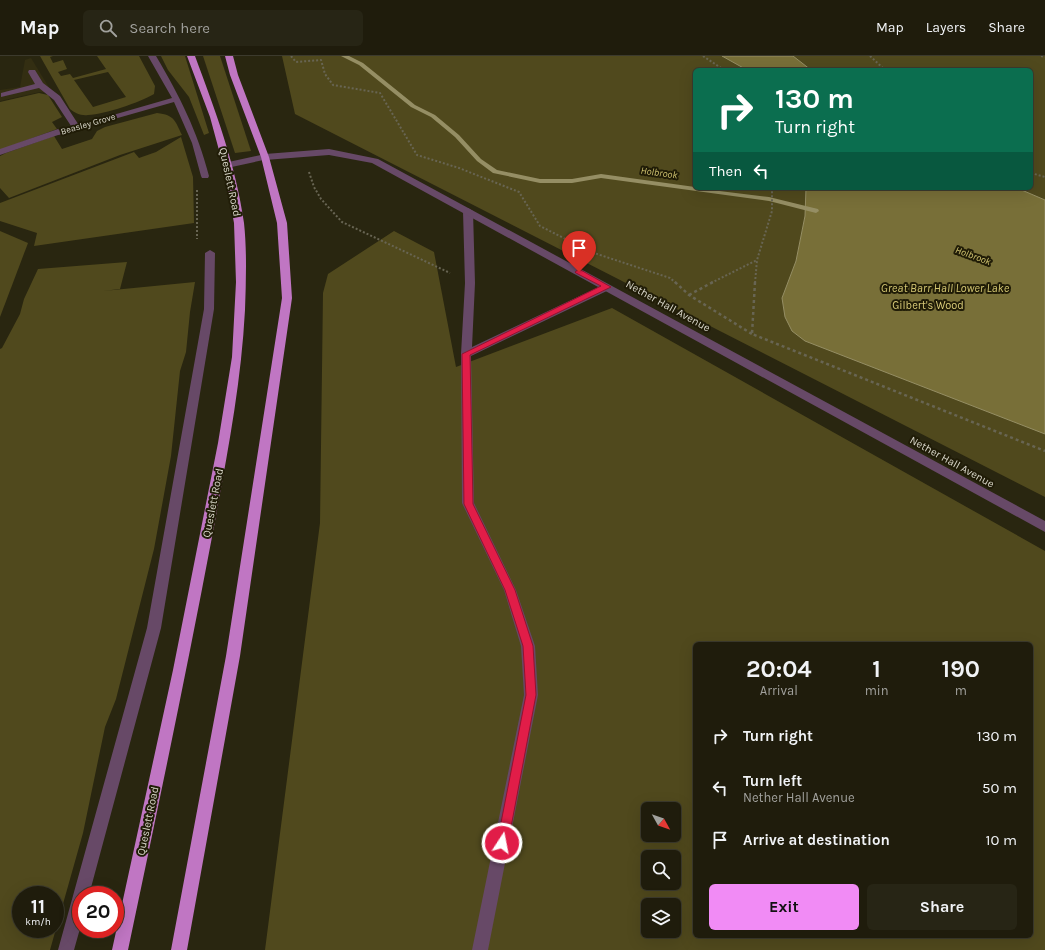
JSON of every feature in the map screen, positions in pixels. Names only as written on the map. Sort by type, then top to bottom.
[{"type":"highway","name":"Queslett Road","points":[[120,950],[184,654],[224,443],[237,357],[241,282],[239,223],[227,165],[214,117],[191,56]]},
{"type":"highway","points":[[179,950],[233,656],[287,298],[282,223],[265,157],[228,56]]},
{"type":"street","points":[[152,56],[177,99],[196,142],[205,176]]},
{"type":"street","points":[[32,72],[40,85],[57,98],[76,127]]},
{"type":"street","points":[[4,95],[40,85]]},
{"type":"street","name":"Beasley Grove","points":[[0,152],[58,132],[177,99]]},
{"type":"street","name":"Nether Hall Avenue","points":[[227,165],[265,157],[329,152],[375,161],[1045,527]]},
{"type":"street","points":[[468,211],[470,283],[466,354],[468,504],[510,590],[528,646],[531,695],[480,950]]},
{"type":"street","points":[[84,886],[154,628],[209,309],[210,253]]},
{"type":"street","points":[[466,354],[607,287]]},
{"type":"street","points":[[66,950],[72,928]]},
{"type":"path","points":[[291,56],[296,62],[321,60],[325,74],[333,85],[380,93],[417,156],[459,168],[519,192],[540,226],[592,252],[670,278],[689,295],[752,334],[1045,451]]},
{"type":"path","points":[[703,56],[721,68]]},
{"type":"path","points":[[870,56],[883,68]]},
{"type":"path","points":[[1041,56],[1045,57]]},
{"type":"path","points":[[308,153],[311,181],[328,209],[342,222],[470,283]]},
{"type":"path","points":[[1033,173],[1045,177]]},
{"type":"path","points":[[205,176],[197,182],[197,250],[210,253]]},
{"type":"path","points":[[752,334],[757,260],[772,211],[772,190]]},
{"type":"path","points":[[689,295],[757,260]]},
{"type":"shaded area","points":[[31,58],[53,94],[40,92],[0,101],[0,90],[20,87],[25,60]]},
{"type":"green space","points":[[40,56],[53,56],[50,57],[53,63],[63,60],[67,69],[58,72],[61,76],[70,74],[73,78],[106,69],[97,56],[139,56],[155,86],[154,94],[113,110],[83,115],[70,109]],"holes":[[[108,72],[126,97],[93,107],[74,80]]]},
{"type":"green space","points":[[161,56],[185,56],[209,133],[204,135],[189,97],[168,70]]},
{"type":"green space","points":[[203,56],[220,56],[251,151],[235,153]]},
{"type":"green space","name":"Gilbert's Wood","points":[[282,56],[1045,56],[1045,497],[295,114]]},
{"type":"green space","points":[[39,93],[48,95],[62,117],[52,122],[57,129],[0,150],[0,102]]},
{"type":"green space","points":[[157,113],[171,117],[176,122],[182,135],[120,155],[9,198],[0,188],[0,156],[6,153],[54,136],[62,149],[92,139],[97,131],[105,127]]},
{"type":"green space","points":[[181,137],[193,177],[194,223],[34,246],[37,233],[0,221],[0,203],[134,152],[139,158],[156,152]]},
{"type":"green space","points":[[0,231],[28,243],[0,317]]},
{"type":"green space","points":[[394,231],[434,252],[456,367],[612,308],[1045,551],[1045,950],[265,950],[320,523],[323,293],[328,274]]},
{"type":"green space","points":[[127,262],[120,289],[103,291],[195,282],[186,352],[180,371],[171,456],[154,549],[116,699],[105,727],[83,833],[64,900],[64,886],[12,886],[12,938],[53,938],[50,950],[0,950],[0,349],[2,348],[20,314],[24,299],[38,269]]},
{"type":"water","points":[[722,56],[793,56],[808,68],[743,68]]},
{"type":"water","name":"Great Barr Hall Lower Lake","points":[[806,190],[1022,190],[1045,200],[1045,434],[805,341],[792,331],[785,317],[782,298],[796,261],[805,216]]},
{"type":"waterway","name":"Holbrook","points":[[344,56],[361,64],[413,106],[433,116],[457,136],[479,160],[495,172],[540,181],[572,181],[601,176],[693,189]]},
{"type":"waterway","name":"Holbrook","points":[[703,190],[769,199],[816,211]]},
{"type":"route","points":[[502,843],[531,695],[528,646],[510,590],[468,504],[466,354],[607,287],[579,272]]}]
